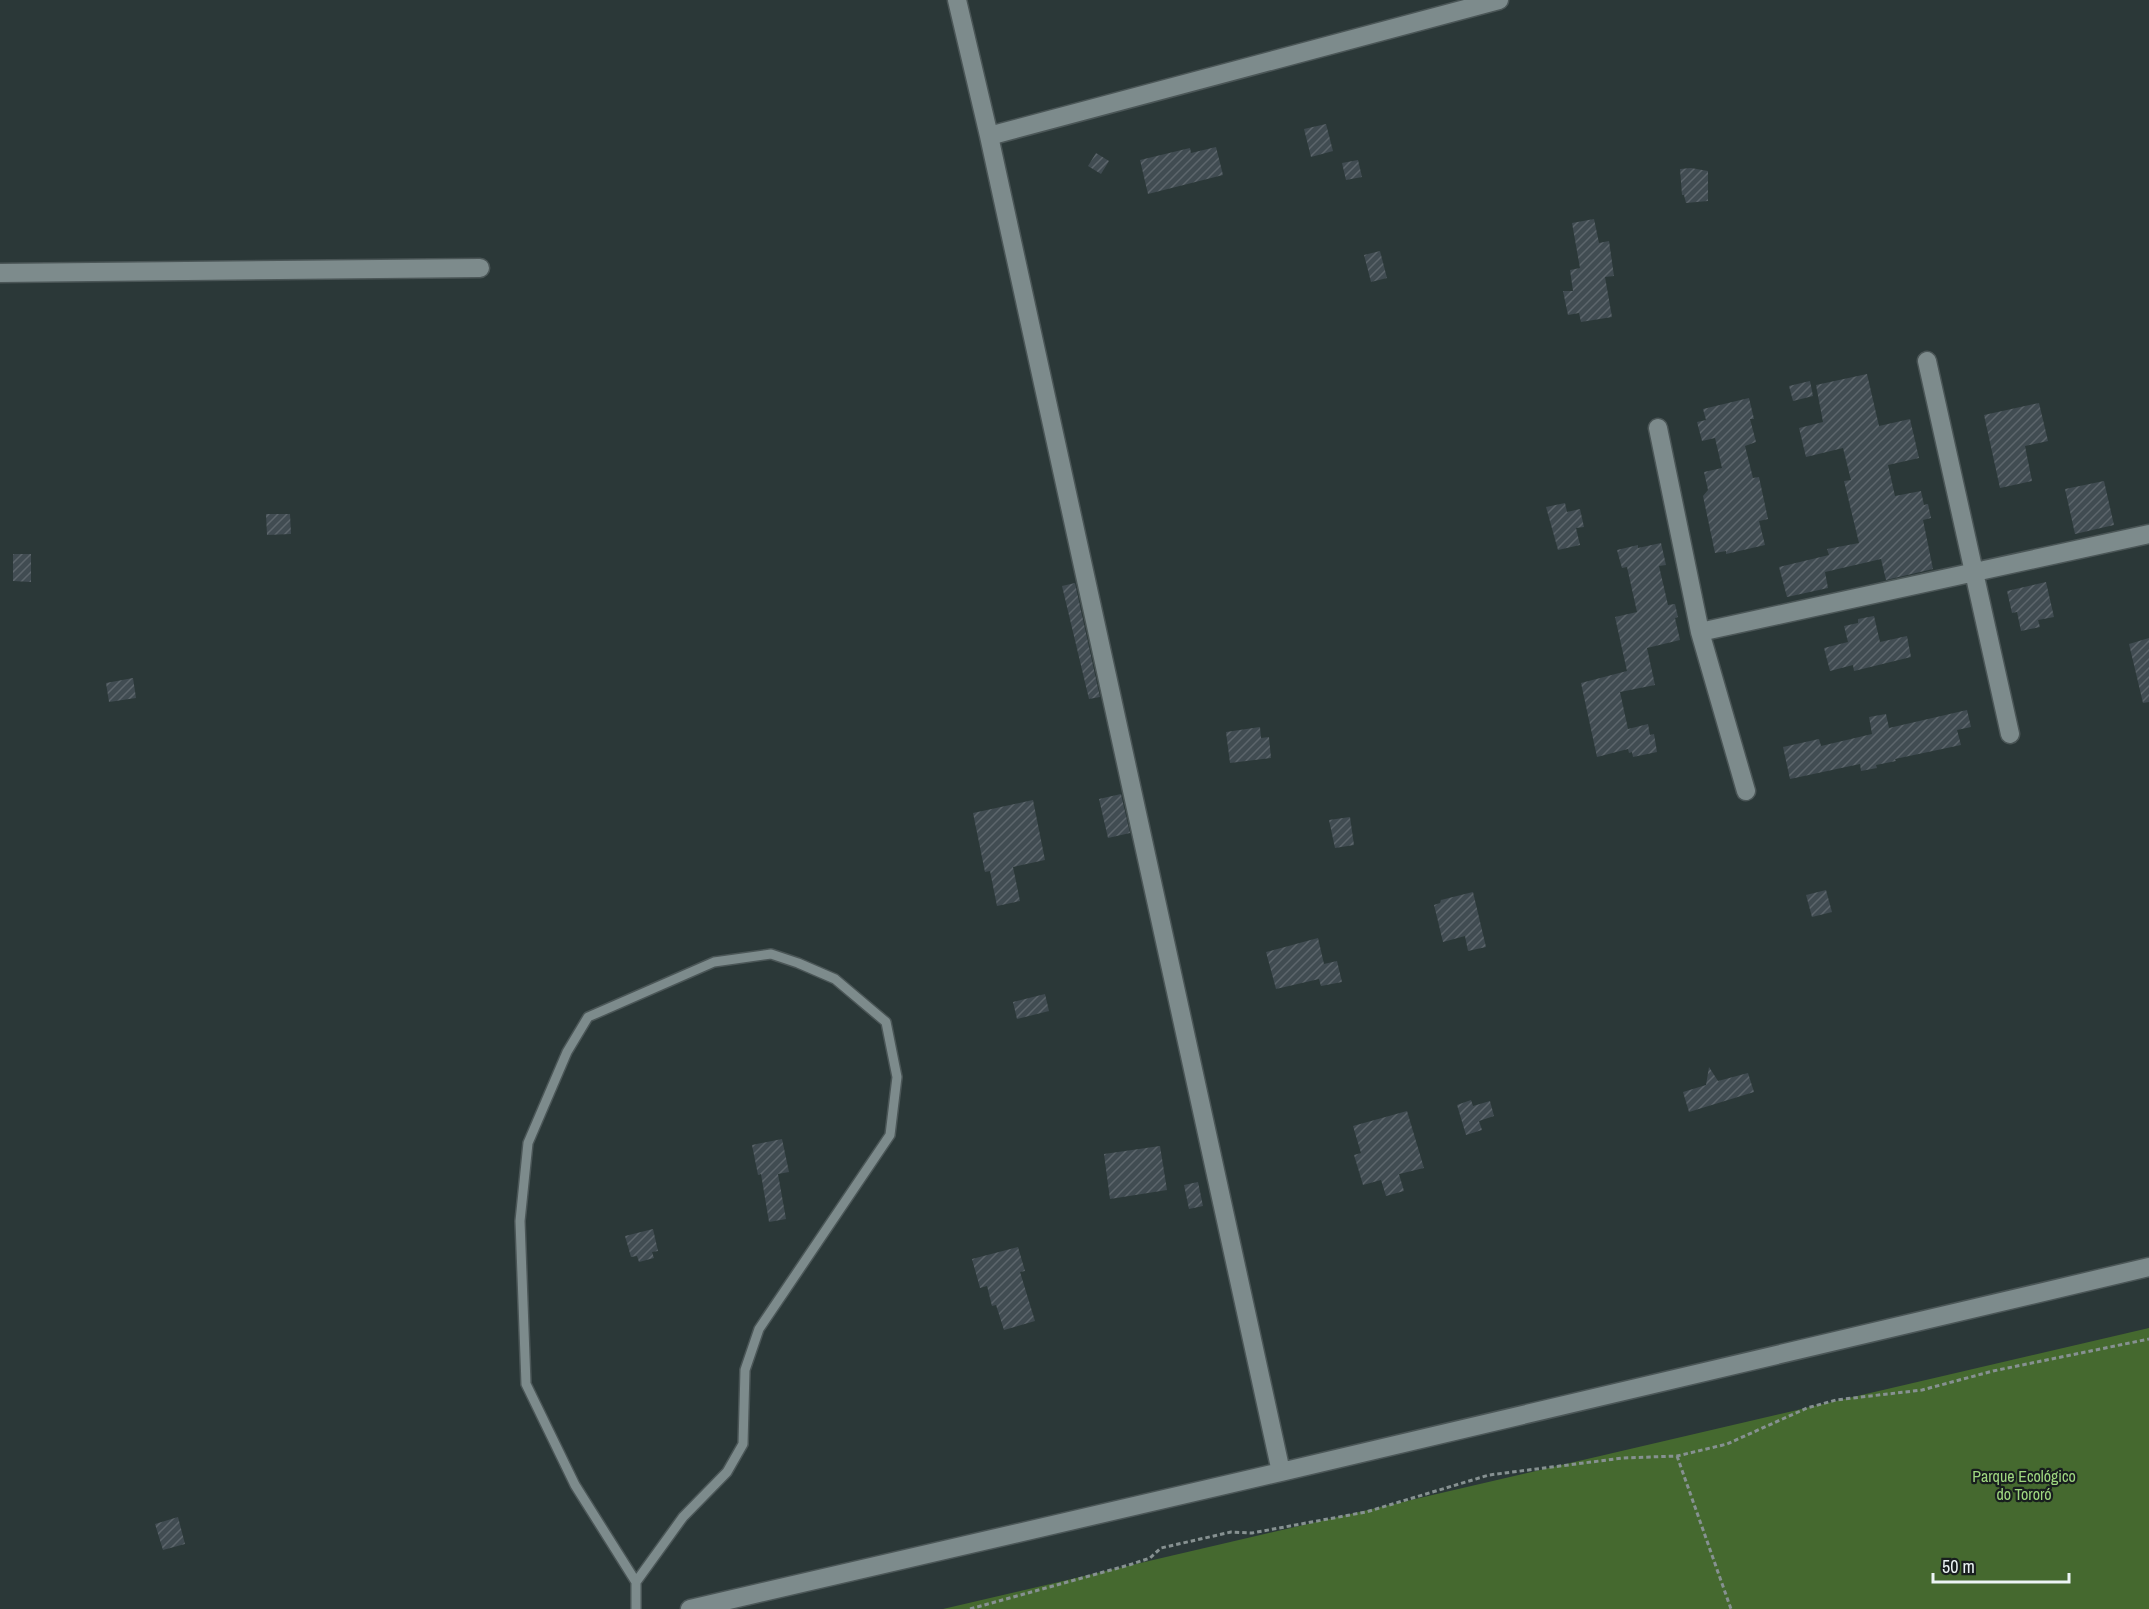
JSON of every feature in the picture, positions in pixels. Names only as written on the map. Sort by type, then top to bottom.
[{"type":"street","points":[[957,0],[989,136],[1281,1472]]},
{"type":"street","points":[[989,136],[1499,0]]},
{"type":"street","points":[[0,273],[480,268]]},
{"type":"street","points":[[1927,362],[2010,734]]},
{"type":"street","points":[[1658,428],[1700,632],[1746,791]]},
{"type":"street","points":[[1700,632],[2149,534]]},
{"type":"street","points":[[690,1609],[2149,1267]]},
{"type":"lane","points":[[636,1582],[683,1517],[727,1472],[738,1454],[743,1444],[745,1370],[759,1329],[890,1135],[897,1077],[886,1022],[835,979],[771,954],[714,962],[588,1017],[567,1052],[528,1143],[520,1221],[526,1384],[575,1485],[636,1582],[636,1609]]},
{"type":"path","points":[[970,1609],[1129,1565],[1150,1557],[1161,1548],[1231,1532],[1252,1533],[1366,1512],[1489,1475],[1623,1458],[1677,1456],[1728,1444],[1807,1408],[1836,1400],[1922,1390],[1993,1371],[2149,1339]]},
{"type":"path","points":[[1677,1456],[1731,1609]]},
{"type":"green space","name":"Parque Ecológico do Tororó","points":[[2149,1328],[2149,1609],[943,1609]]},
{"type":"building","points":[[1326,124],[1333,151],[1311,157],[1304,129]]},
{"type":"building","points":[[1216,147],[1223,175],[1148,194],[1140,160],[1190,148],[1191,153]]},
{"type":"building","points":[[1096,153],[1109,161],[1101,174],[1088,166]]},
{"type":"building","points":[[1358,160],[1362,177],[1346,180],[1342,163]]},
{"type":"building","points":[[1680,169],[1708,171],[1708,201],[1686,203],[1682,195]]},
{"type":"building","points":[[1594,219],[1599,243],[1609,241],[1614,276],[1605,277],[1612,317],[1581,322],[1579,313],[1568,315],[1563,291],[1573,291],[1570,270],[1580,268],[1572,223]]},
{"type":"building","points":[[1380,251],[1387,278],[1371,282],[1364,255]]},
{"type":"building","points":[[1867,374],[1879,426],[1910,419],[1919,458],[1888,465],[1895,496],[1921,491],[1924,505],[1928,504],[1931,518],[1923,520],[1933,569],[1886,580],[1881,559],[1825,572],[1828,588],[1787,597],[1779,567],[1829,555],[1827,549],[1859,543],[1844,481],[1851,480],[1843,448],[1806,457],[1799,428],[1823,422],[1816,385]]},
{"type":"building","points":[[1810,381],[1813,396],[1793,401],[1789,386]]},
{"type":"building","points":[[1749,398],[1754,419],[1750,419],[1756,442],[1745,446],[1753,478],[1759,477],[1768,519],[1759,521],[1765,545],[1726,554],[1726,551],[1715,553],[1703,496],[1708,490],[1704,472],[1722,468],[1715,438],[1702,441],[1697,422],[1706,420],[1703,409]]},
{"type":"building","points":[[2039,403],[2048,441],[2025,446],[2032,481],[2000,488],[1984,415]]},
{"type":"building","points":[[2104,481],[2114,525],[2075,534],[2065,489]]},
{"type":"building","points":[[1565,503],[1567,512],[1580,509],[1584,527],[1576,528],[1580,545],[1558,550],[1546,507]]},
{"type":"building","points":[[266,514],[290,514],[291,534],[267,535]]},
{"type":"building","points":[[1661,543],[1666,565],[1659,566],[1668,605],[1675,604],[1678,617],[1675,618],[1680,640],[1647,648],[1655,685],[1620,692],[1628,729],[1648,724],[1650,735],[1654,734],[1657,752],[1633,757],[1632,752],[1629,753],[1628,749],[1597,757],[1581,683],[1627,671],[1615,617],[1637,612],[1627,567],[1622,568],[1617,550]]},
{"type":"building","points":[[13,554],[31,554],[31,582],[13,581]]},
{"type":"building","points":[[2046,582],[2054,617],[2038,620],[2040,627],[2021,631],[2017,612],[2012,613],[2007,591]]},
{"type":"building","points":[[1075,583],[1100,697],[1089,699],[1062,586]]},
{"type":"building","points":[[1874,616],[1880,642],[1907,636],[1911,657],[1854,671],[1853,665],[1830,671],[1824,648],[1848,642],[1844,626],[1858,623],[1858,619]]},
{"type":"building","points":[[2149,638],[2149,702],[2143,703],[2129,644]]},
{"type":"building","points":[[133,678],[136,698],[109,702],[106,683]]},
{"type":"building","points":[[1967,710],[1971,727],[1957,730],[1961,745],[1895,759],[1896,761],[1876,765],[1877,768],[1861,771],[1860,764],[1790,779],[1783,747],[1819,739],[1821,746],[1872,734],[1869,717],[1886,714],[1889,728]]},
{"type":"building","points":[[1260,727],[1261,738],[1269,737],[1271,758],[1230,763],[1226,732]]},
{"type":"building","points":[[1121,794],[1130,833],[1108,838],[1099,799]]},
{"type":"building","points":[[1033,800],[1045,860],[1013,867],[1020,901],[997,906],[990,871],[985,872],[973,813]]},
{"type":"building","points":[[1350,817],[1354,845],[1335,848],[1329,820]]},
{"type":"building","points":[[1826,890],[1832,912],[1812,917],[1806,895]]},
{"type":"building","points":[[1473,892],[1486,947],[1468,951],[1465,936],[1443,942],[1434,905],[1440,903],[1441,900]]},
{"type":"building","points":[[1318,938],[1324,964],[1337,961],[1342,982],[1321,986],[1319,979],[1276,989],[1266,952]]},
{"type":"building","points":[[1045,994],[1049,1011],[1017,1019],[1013,1002]]},
{"type":"building","points":[[1709,1067],[1718,1081],[1748,1073],[1754,1092],[1689,1112],[1683,1092],[1706,1085]]},
{"type":"building","points":[[1471,1100],[1473,1106],[1490,1101],[1494,1116],[1479,1121],[1482,1130],[1466,1135],[1457,1105]]},
{"type":"building","points":[[1407,1111],[1424,1168],[1399,1174],[1404,1191],[1386,1196],[1381,1180],[1363,1185],[1354,1155],[1361,1153],[1353,1126]]},
{"type":"building","points":[[782,1139],[789,1172],[778,1174],[786,1219],[769,1222],[761,1174],[758,1175],[752,1145]]},
{"type":"building","points":[[1160,1146],[1167,1190],[1110,1199],[1104,1154]]},
{"type":"building","points":[[1198,1182],[1203,1206],[1189,1209],[1184,1185]]},
{"type":"building","points":[[653,1229],[658,1251],[652,1252],[654,1258],[639,1262],[637,1256],[631,1257],[625,1236]]},
{"type":"building","points":[[1018,1247],[1025,1271],[1020,1272],[1035,1321],[1004,1330],[996,1305],[992,1306],[987,1286],[980,1288],[972,1259]]},
{"type":"building","points":[[178,1517],[185,1544],[163,1550],[155,1524]]}]
